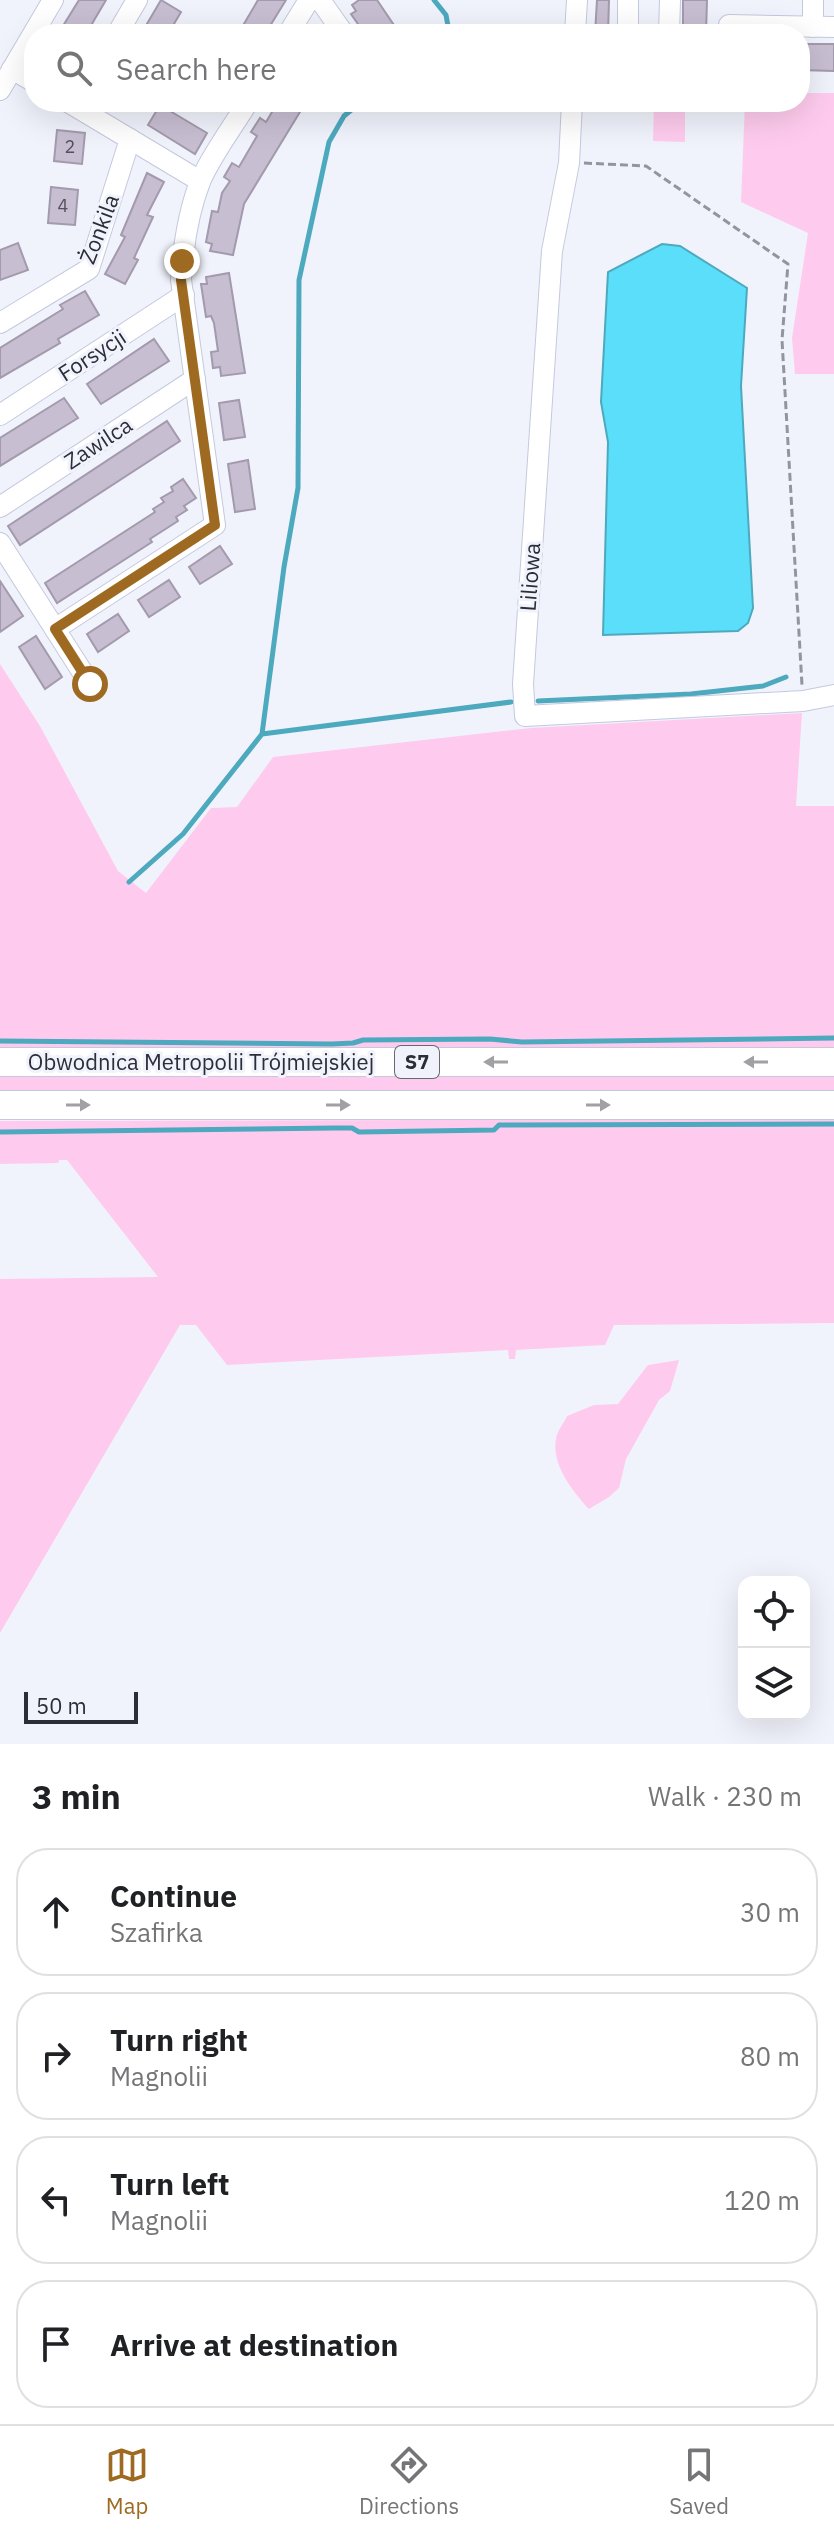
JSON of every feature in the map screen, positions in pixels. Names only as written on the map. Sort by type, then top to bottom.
[{"type":"highway","name":"Obwodnica Metropolii Trójmiejskiej","points":[[0,1062],[834,1062]]},
{"type":"highway","name":"Obwodnica Metropolii Trójmiejskiej","points":[[0,1105],[834,1105]]},
{"type":"street","points":[[39,24],[53,0]]},
{"type":"street","points":[[123,24],[137,0]]},
{"type":"street","points":[[294,24],[309,0]]},
{"type":"street","points":[[320,0],[337,24]]},
{"type":"street","points":[[576,24],[577,0]]},
{"type":"street","points":[[628,0],[628,24]]},
{"type":"street","points":[[669,24],[670,0]]},
{"type":"street","points":[[813,0],[824,27]]},
{"type":"street","points":[[0,90],[24,49]]},
{"type":"street","points":[[12,69],[24,76]]},
{"type":"street","points":[[87,112],[200,181]]},
{"type":"street","points":[[55,629],[215,525],[181,280],[182,261],[200,181],[242,112]]},
{"type":"street","name":"Liliowa","points":[[572,112],[569,163],[552,251],[523,684],[525,716],[803,701],[834,695]]},
{"type":"street","name":"Żonkila","points":[[0,323],[89,269],[130,139]]},
{"type":"street","name":"Forsycji","points":[[0,415],[184,295]]},
{"type":"street","name":"Zawilca","points":[[0,507],[195,379]]},
{"type":"street","points":[[0,543],[90,684]]},
{"type":"path","points":[[569,163],[646,166],[788,264],[782,340],[803,701]]},
{"type":"shaded area","points":[[810,93],[834,93],[834,374],[795,374],[792,338],[808,233],[741,202],[745,112],[810,112]]},
{"type":"shaded area","points":[[654,112],[685,112],[685,142],[653,141]]},
{"type":"shaded area","points":[[0,664],[40,726],[118,871],[146,893],[211,808],[237,807],[273,757],[531,728],[802,713],[796,806],[834,806],[834,1049],[0,1051]]},
{"type":"shaded area","points":[[834,1071],[834,1096],[0,1099],[0,1074]]},
{"type":"shaded area","points":[[834,1119],[834,1323],[614,1325],[605,1345],[516,1350],[515,1359],[509,1359],[508,1350],[227,1365],[196,1325],[180,1325],[0,1633],[0,1279],[158,1277],[67,1160],[59,1160],[58,1163],[0,1164],[0,1121]]},
{"type":"shaded area","points":[[679,1360],[670,1391],[659,1400],[626,1459],[619,1488],[589,1509],[570,1486],[557,1458],[557,1436],[567,1416],[594,1405],[618,1404],[648,1365]]},
{"type":"water","points":[[662,244],[680,246],[747,288],[741,386],[753,608],[748,623],[738,631],[603,635],[608,442],[601,402],[608,272]]},
{"type":"building","points":[[79,0],[106,0],[92,24],[64,24]]},
{"type":"building","points":[[161,0],[181,12],[174,24],[147,24]]},
{"type":"building","points":[[258,0],[286,0],[271,24],[244,24]]},
{"type":"building","points":[[359,0],[377,0],[393,24],[358,24],[351,14],[356,11],[352,5]]},
{"type":"building","points":[[597,0],[609,0],[608,24],[596,24]]},
{"type":"building","points":[[683,0],[707,0],[706,24],[683,24]]},
{"type":"building","points":[[810,44],[834,44],[834,71],[810,70]]},
{"type":"building","points":[[156,112],[172,112],[207,133],[195,154],[148,125]]},
{"type":"building","points":[[272,112],[300,112],[244,204],[233,255],[210,251],[212,244],[206,242],[212,211],[218,212],[222,193],[230,181],[224,177],[232,163],[239,167],[257,136],[251,132],[260,118],[266,122]]},
{"type":"building","points":[[57,130],[85,133],[82,164],[54,161]]},
{"type":"building","points":[[147,173],[164,182],[147,215],[153,217],[134,258],[138,260],[125,284],[105,274],[125,237],[121,235]]},
{"type":"building","points":[[51,187],[78,190],[75,225],[48,223]]},
{"type":"building","points":[[18,243],[28,270],[0,280],[0,250]]},
{"type":"building","points":[[229,273],[245,373],[221,376],[220,367],[213,368],[211,352],[218,351],[214,323],[211,316],[206,317],[201,284],[207,284],[206,277]]},
{"type":"building","points":[[85,291],[99,315],[58,339],[60,343],[0,378],[0,348],[63,309],[60,305]]},
{"type":"building","points":[[154,339],[169,361],[101,404],[87,384]]},
{"type":"building","points":[[64,398],[78,418],[0,466],[0,438]]},
{"type":"building","points":[[239,400],[245,437],[224,440],[219,403]]},
{"type":"building","points":[[167,421],[180,441],[20,545],[8,526]]},
{"type":"building","points":[[248,460],[255,509],[235,512],[228,464]]},
{"type":"building","points":[[183,479],[196,498],[184,506],[187,510],[176,517],[178,521],[150,539],[152,542],[57,603],[45,583],[155,512],[153,509],[164,502],[161,498],[173,491],[171,487]]},
{"type":"building","points":[[220,546],[232,564],[200,584],[189,567]]},
{"type":"building","points":[[169,580],[180,597],[149,617],[138,600]]},
{"type":"building","points":[[0,581],[23,616],[0,632]]},
{"type":"building","points":[[118,614],[129,631],[98,652],[87,634]]},
{"type":"building","points":[[36,636],[62,677],[45,689],[19,647]]},
{"type":"waterway","points":[[434,0],[446,15],[448,24]]},
{"type":"waterway","points":[[262,734],[284,567],[298,488],[299,280],[329,142],[349,112]]},
{"type":"waterway","points":[[538,701],[691,694],[763,686],[786,677]]},
{"type":"waterway","points":[[129,882],[183,834],[262,734],[511,702]]},
{"type":"waterway","points":[[0,1041],[332,1044],[363,1040],[490,1039],[522,1042],[834,1038]]},
{"type":"waterway","points":[[0,1132],[334,1128],[352,1128],[359,1132],[494,1130],[499,1125],[834,1124]]},
{"type":"route","points":[[90,684],[55,629],[215,525],[181,280],[182,261]]}]
